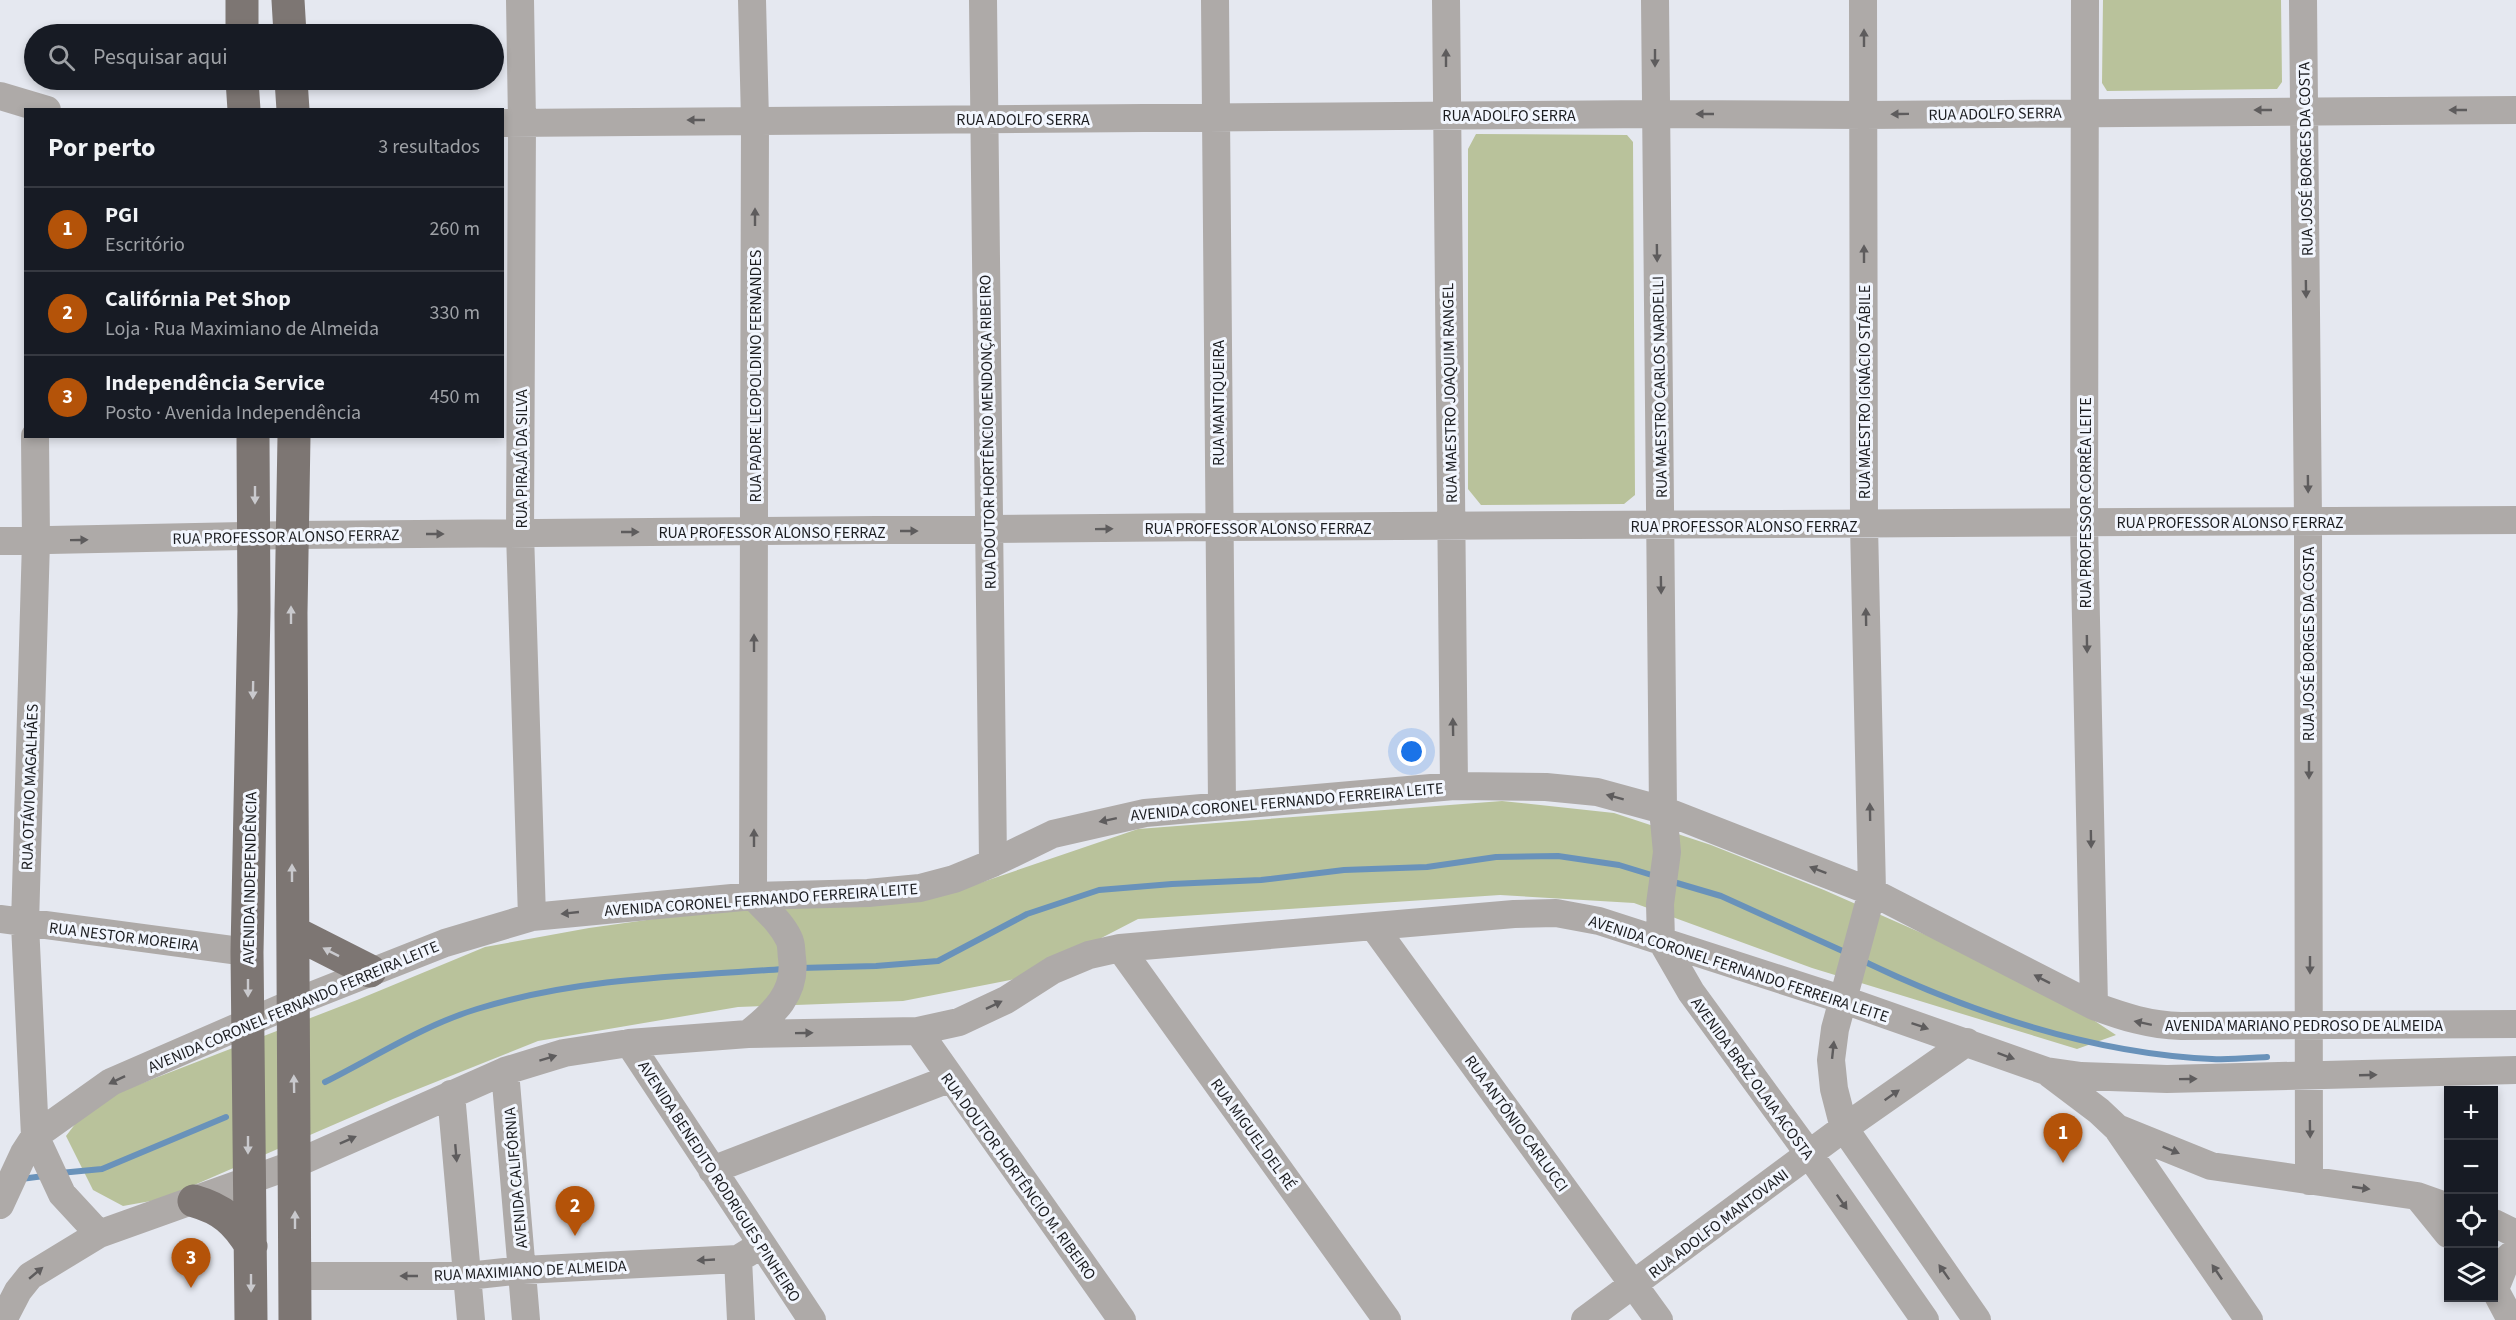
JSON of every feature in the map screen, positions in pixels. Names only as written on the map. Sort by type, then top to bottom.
[{"type":"main road","points":[[242,0],[242,24]]},
{"type":"main road","points":[[288,0],[289,24]]},
{"type":"main road","points":[[243,90],[244,108]]},
{"type":"main road","points":[[291,90],[292,108]]},
{"type":"main road","name":"AVENIDA INDEPENDÊNCIA","points":[[251,1320],[247,952],[255,537],[254,438]]},
{"type":"main road","points":[[294,438],[295,1320]]},
{"type":"main road","points":[[293,932],[370,971]]},
{"type":"main road","points":[[194,1202],[212,1206],[226,1214],[240,1227],[251,1246]]},
{"type":"street","name":"RUA PIRAJÁ DA SILVA","points":[[520,0],[512,122],[520,533],[532,917]]},
{"type":"street","name":"RUA PADRE LEOPOLDINO FERNANDES","points":[[752,0],[755,531],[753,897]]},
{"type":"street","name":"RUA DOUTOR HORTÊNCIO MENDONÇA RIBEIRO","points":[[983,0],[993,863]]},
{"type":"street","name":"RUA MANTIQUEIRA","points":[[1215,0],[1222,805]]},
{"type":"street","name":"RUA MAESTRO JOAQUIM RANGEL","points":[[1446,0],[1454,786]]},
{"type":"street","name":"RUA MAESTRO CARLOS NARDELLI","points":[[1655,0],[1664,810]]},
{"type":"street","name":"RUA MAESTRO IGNÁCIO STÁBILE","points":[[1863,0],[1864,525],[1872,892]]},
{"type":"street","name":"RUA PROFESSOR CORRÊA LEITE","points":[[2085,0],[2084,523],[2094,1006]]},
{"type":"street","name":"RUA JOSÉ BORGES DA COSTA","points":[[2303,0],[2308,522],[2309,1181]]},
{"type":"street","points":[[0,96],[36,108]]},
{"type":"street","name":"RUA ADOLFO SERRA","points":[[512,122],[2516,110]]},
{"type":"street","name":"RUA OTÁVIO MAGALHÃES","points":[[35,438],[36,541],[13,922],[35,1150]]},
{"type":"street","name":"RUA PROFESSOR ALONSO FERRAZ","points":[[0,541],[293,535],[1219,527],[1451,528],[2516,520]]},
{"type":"street","name":"AVENIDA CORONEL FERNANDO FERREIRA LEITE","points":[[35,1150],[111,1082],[370,971],[445,943],[532,917],[753,897],[868,893],[920,888],[954,879],[1053,834],[1101,821],[1145,813],[1222,805],[1454,786],[1546,787],[1598,792],[1664,810],[1872,892],[2094,1006]]},
{"type":"street","name":"AVENIDA BRÁZ OLAIA ACOSTA","points":[[1664,810],[1667,852],[1660,904],[1661,940],[1691,992],[1809,1154],[1925,1320]]},
{"type":"street","points":[[1872,892],[1835,1029],[1832,1060],[1834,1089],[1844,1128],[1977,1320]]},
{"type":"street","points":[[748,1034],[771,1016],[787,994],[794,968],[790,941],[776,919],[753,897]]},
{"type":"street","name":"AVENIDA CORONEL FERNANDO FERREIRA LEITE","points":[[3,1320],[18,1291],[30,1276],[99,1234],[194,1202],[295,1164],[505,1071],[564,1053],[629,1043],[748,1034],[918,1031],[959,1022],[1005,1000],[1053,970],[1089,955],[1120,948],[1514,914],[1556,913],[1599,921],[1661,940],[1844,1000],[2046,1071]]},
{"type":"street","name":"RUA NESTOR MOREIRA","points":[[13,922],[247,952]]},
{"type":"street","name":"RUA ANTÔNIO CARLUCCI","points":[[1374,927],[1659,1320]]},
{"type":"street","name":"RUA MIGUEL DEL RÉ","points":[[1120,948],[1388,1320]]},
{"type":"street","name":"AVENIDA MARIANO PEDROSO DE ALMEIDA","points":[[2094,1006],[2133,1021],[2155,1026],[2516,1024]]},
{"type":"street","name":"RUA DOUTOR HORTÊNCIO M. RIBEIRO","points":[[918,1031],[1122,1320]]},
{"type":"street","name":"RUA ADOLFO MANTOVANI","points":[[1585,1320],[1635,1286],[1844,1128],[1967,1042]]},
{"type":"street","name":"AVENIDA BENEDITO RODRIGUES PINHEIRO","points":[[629,1043],[712,1170],[750,1252],[812,1320]]},
{"type":"street","points":[[2046,1071],[2081,1076],[2156,1079],[2516,1070]]},
{"type":"street","name":"AVENIDA CALIFÓRNIA","points":[[505,1071],[526,1320]]},
{"type":"street","points":[[2046,1071],[2099,1111],[2117,1128],[2249,1320]]},
{"type":"street","points":[[712,1170],[949,1078]]},
{"type":"street","points":[[450,1094],[471,1320]]},
{"type":"street","points":[[2117,1128],[2211,1166],[2417,1196],[2444,1206]]},
{"type":"street","points":[[2,1200],[35,1150],[62,1194],[99,1234]]},
{"type":"street","points":[[2417,1196],[2444,1229]]},
{"type":"street","points":[[2498,1225],[2516,1234]]},
{"type":"street","points":[[2498,1280],[2507,1259],[2516,1251]]},
{"type":"street","points":[[741,1320],[750,1252]]},
{"type":"street","name":"RUA MAXIMIANO DE ALMEIDA","points":[[295,1276],[468,1276],[750,1252]]},
{"type":"street","points":[[2498,1296],[2511,1320]]},
{"type":"green space","points":[[2103,0],[2281,0],[2282,82],[2277,89],[2107,91],[2102,83]]},
{"type":"green space","points":[[1476,134],[1627,135],[1633,142],[1635,495],[1624,504],[1481,505],[1468,489],[1468,149]]},
{"type":"green space","points":[[1502,801],[1614,813],[1711,845],[1824,890],[2042,986],[2116,1035],[2077,1049],[1812,968],[1634,903],[1500,895],[1138,919],[1026,977],[903,1001],[738,1007],[538,1041],[393,1099],[162,1199],[123,1206],[93,1190],[66,1136],[79,1119],[114,1094],[357,1000],[485,947],[589,928],[697,913],[956,891],[1138,829]]},
{"type":"waterway","points":[[800,968],[876,966],[938,961],[1027,914],[1099,890],[1261,880],[1344,870],[1427,867],[1496,857],[1558,856],[1619,865],[1655,876]]},
{"type":"waterway","points":[[1670,881],[1721,896],[1847,953]]},
{"type":"waterway","points":[[1861,960],[1988,1013],[2076,1039],[2166,1055],[2219,1059],[2267,1057]]},
{"type":"waterway","points":[[325,1082],[438,1024],[477,1009],[515,999],[629,980],[784,969]]},
{"type":"waterway","points":[[60,1173],[102,1169],[226,1117]]},
{"type":"waterway","points":[[21,1179],[44,1176]]},
{"type":"place","name":"PGI","points":[[2063,1163]]},
{"type":"place","name":"Califórnia Pet Shop","points":[[575,1236]]},
{"type":"place","name":"Independência Service","points":[[191,1288]]}]
